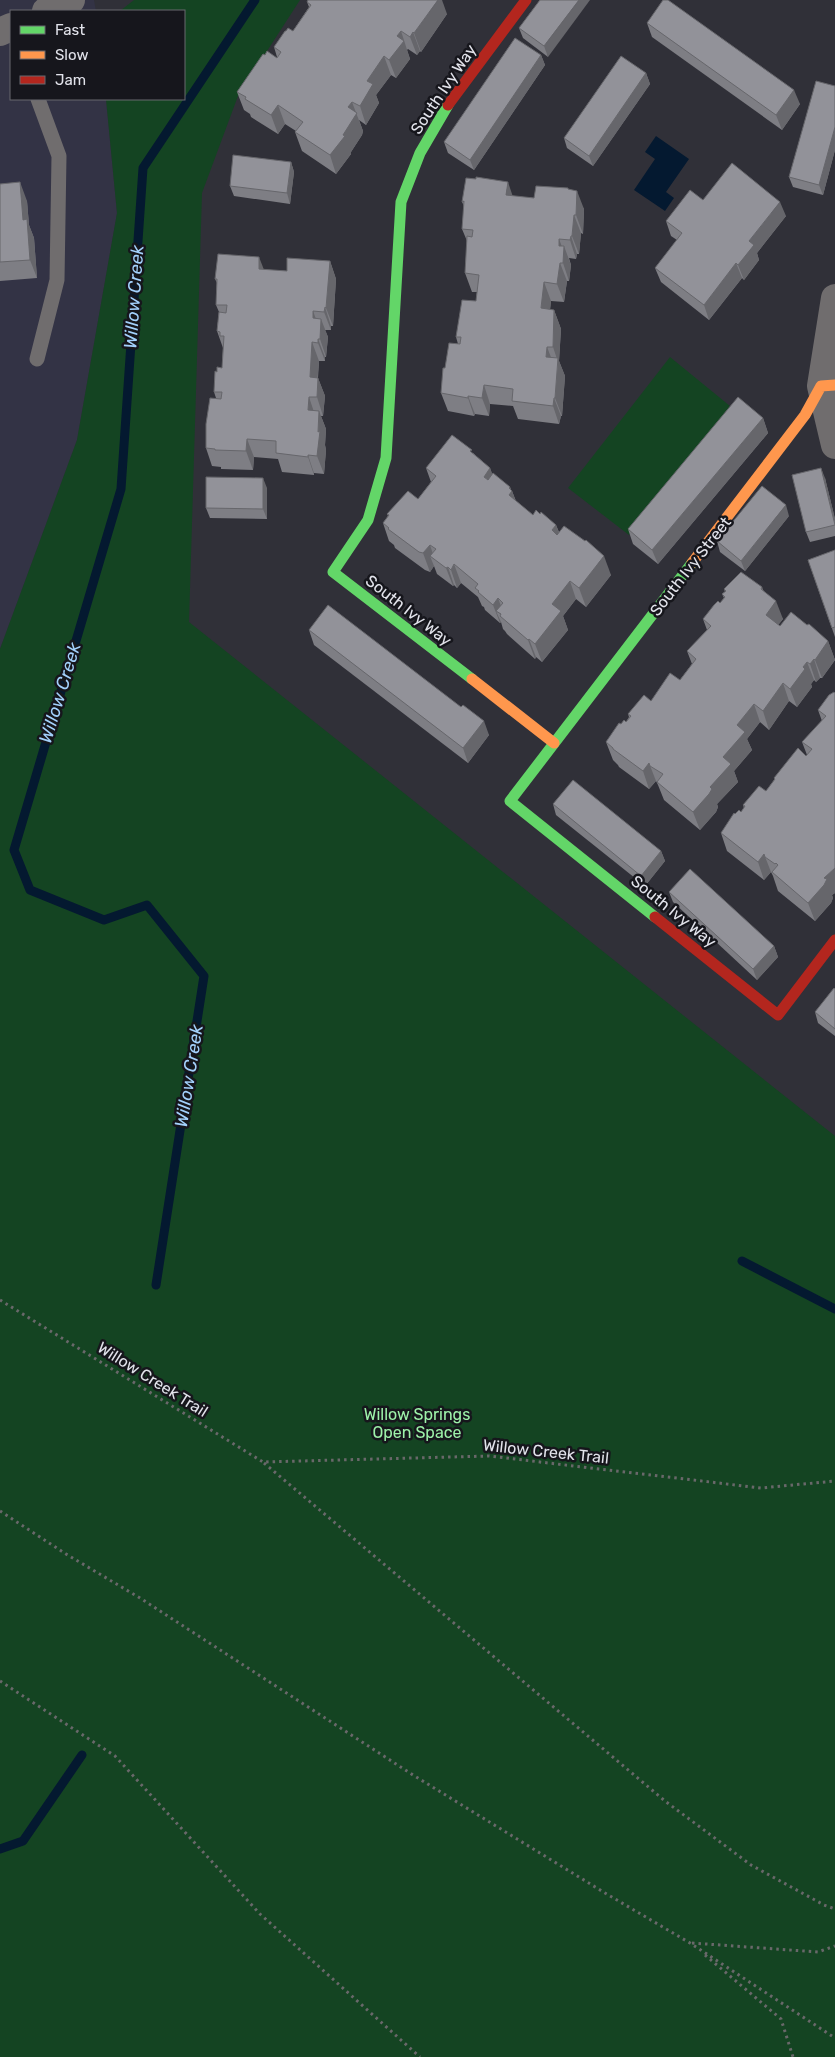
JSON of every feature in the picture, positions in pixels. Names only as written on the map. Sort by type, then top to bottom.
[{"type":"street","points":[[48,10],[71,0]]},
{"type":"street","name":"South Ivy Way","points":[[526,0],[442,113],[420,153],[401,202],[386,458],[368,520],[333,572],[554,743],[510,801],[778,1015],[835,940]]},
{"type":"street","name":"South Ivy Street","points":[[835,298],[828,385],[835,445]]},
{"type":"street","name":"South Ivy Street","points":[[554,743],[828,385]]},
{"type":"lane","points":[[37,359],[57,280],[59,156],[38,100]]},
{"type":"path","name":"Willow Creek Trail","points":[[0,1300],[263,1462],[489,1456],[761,1488],[835,1481]]},
{"type":"path","points":[[263,1462],[665,1801],[751,1865],[824,1905],[835,1909]]},
{"type":"path","points":[[0,1511],[80,1563],[140,1598],[413,1775],[596,1888],[690,1943],[835,2038]]},
{"type":"path","points":[[0,1681],[115,1756],[260,1914],[420,2057]]},
{"type":"path","points":[[690,1943],[818,1952],[835,1946]]},
{"type":"path","points":[[690,1943],[781,2019],[793,2057]]},
{"type":"shaded area","points":[[0,0],[94,0],[96,10],[10,10],[10,100],[106,100],[117,213],[77,440],[0,649]]},
{"type":"shaded area","points":[[656,136],[689,159],[666,192],[674,198],[665,211],[634,190],[655,159],[645,152]]},
{"type":"green space","name":"Willow Springs Open Space","points":[[134,0],[300,0],[238,96],[202,193],[189,622],[835,1136],[835,2057],[0,2057],[0,649],[77,440],[117,213],[106,100],[185,100],[185,10],[121,10]]},
{"type":"green space","points":[[670,357],[730,406],[629,535],[568,488]]},
{"type":"building","points":[[308,0],[438,0],[410,37],[401,31],[397,36],[404,41],[389,60],[384,56],[367,81],[373,84],[360,106],[352,102],[348,107],[357,113],[343,135],[345,136],[330,155],[295,132],[303,122],[278,105],[271,115],[237,92],[263,54],[265,55],[267,51],[277,58],[281,52],[274,47],[288,28],[293,31],[311,5],[307,2]]},
{"type":"building","points":[[540,0],[579,0],[544,46],[519,28]]},
{"type":"building","points":[[663,0],[668,0],[794,90],[776,115],[647,23]]},
{"type":"building","points":[[515,38],[541,55],[470,160],[444,142]]},
{"type":"building","points":[[621,56],[646,73],[589,156],[564,138]]},
{"type":"building","points":[[816,81],[835,86],[835,127],[819,185],[789,177]]},
{"type":"building","points":[[233,155],[291,162],[287,193],[230,186]]},
{"type":"building","points":[[732,163],[780,202],[749,241],[754,245],[738,265],[736,263],[704,305],[655,268],[682,233],[666,221],[690,190],[703,200]]},
{"type":"building","points":[[476,177],[508,182],[506,195],[534,198],[536,186],[568,188],[577,191],[576,215],[574,215],[572,236],[570,240],[559,239],[559,246],[564,246],[563,263],[560,263],[557,284],[544,282],[541,308],[554,310],[553,347],[547,347],[546,357],[558,358],[553,406],[512,401],[513,389],[484,385],[482,398],[468,396],[468,398],[441,393],[443,368],[445,368],[449,343],[460,344],[461,337],[456,337],[462,300],[476,301],[479,275],[465,273],[467,236],[472,237],[473,230],[462,229],[464,201],[462,202],[466,178],[476,179]]},
{"type":"building","points":[[20,182],[23,220],[27,219],[30,260],[0,262],[0,184]]},
{"type":"building","points":[[218,254],[259,257],[259,269],[287,271],[287,258],[330,261],[326,308],[324,312],[313,311],[313,318],[321,319],[320,339],[318,339],[318,343],[312,342],[310,377],[318,378],[317,397],[309,397],[308,410],[319,411],[318,432],[320,431],[317,456],[308,455],[308,457],[276,453],[276,441],[247,439],[246,451],[206,448],[206,424],[210,398],[221,399],[222,392],[214,392],[215,371],[217,372],[217,367],[222,368],[224,336],[220,336],[220,332],[217,331],[219,312],[226,313],[227,305],[216,305],[217,279],[215,279]]},
{"type":"building","points":[[738,397],[763,418],[652,550],[628,529]]},
{"type":"building","points":[[452,435],[472,450],[470,451],[490,468],[484,477],[488,480],[493,473],[510,487],[512,491],[509,495],[533,515],[536,510],[540,514],[541,512],[556,525],[552,530],[557,535],[564,526],[586,540],[604,556],[579,588],[570,581],[552,604],[561,611],[535,644],[500,616],[501,614],[496,611],[503,603],[498,598],[493,605],[475,588],[478,584],[454,564],[451,570],[430,556],[436,549],[430,545],[423,553],[419,552],[388,529],[383,523],[389,515],[387,514],[408,491],[418,499],[436,476],[426,468]]},
{"type":"building","points":[[821,468],[835,525],[806,532],[792,475]]},
{"type":"building","points":[[206,477],[263,478],[263,509],[206,508]]},
{"type":"building","points":[[762,486],[786,505],[741,561],[717,541]]},
{"type":"building","points":[[835,550],[835,627],[832,628],[808,560]]},
{"type":"building","points":[[741,572],[762,587],[761,589],[776,601],[766,615],[780,626],[791,612],[807,625],[809,624],[828,641],[815,660],[810,664],[807,662],[803,667],[805,669],[790,689],[783,683],[763,711],[754,704],[737,725],[745,732],[723,757],[731,764],[710,787],[712,789],[709,794],[693,812],[657,782],[663,774],[650,766],[649,763],[643,771],[606,742],[619,723],[621,724],[624,720],[626,722],[631,716],[628,714],[644,695],[651,701],[670,673],[680,680],[696,659],[687,651],[711,626],[703,619],[718,601],[720,603],[725,597],[722,594],[726,591],[724,589]]},
{"type":"building","points":[[328,605],[461,707],[463,705],[484,721],[463,748],[309,630]]},
{"type":"building","points":[[834,692],[835,868],[824,878],[827,879],[824,885],[808,903],[772,872],[778,865],[776,863],[765,857],[764,854],[758,862],[721,833],[734,813],[739,810],[741,812],[745,806],[743,805],[759,786],[766,791],[798,748],[806,756],[812,749],[802,742],[826,716],[818,710],[829,695]]},
{"type":"building","points":[[573,780],[661,851],[641,876],[553,804]]},
{"type":"building","points":[[690,869],[774,946],[753,969],[669,892]]},
{"type":"building","points":[[835,989],[835,1029],[815,1012]]},
{"type":"waterway","name":"Willow Creek","points":[[156,1285],[204,976],[147,905],[104,920],[30,890],[14,850],[121,489],[143,168],[255,0]]},
{"type":"waterway","points":[[742,1261],[835,1309]]},
{"type":"waterway","name":"Willow Creek","points":[[0,1849],[23,1841],[82,1755]]},
{"type":"traffic: fast","points":[[448,105],[420,153],[401,202],[386,458],[368,520],[333,572],[472,679]]},
{"type":"traffic: fast","points":[[655,917],[510,801],[692,563]]},
{"type":"traffic: slow","points":[[692,563],[805,415],[821,386],[835,385]]},
{"type":"traffic: slow","points":[[472,679],[554,743]]},
{"type":"traffic: jam","points":[[448,105],[526,0]]},
{"type":"traffic: jam","points":[[655,917],[778,1015],[835,940]]}]
